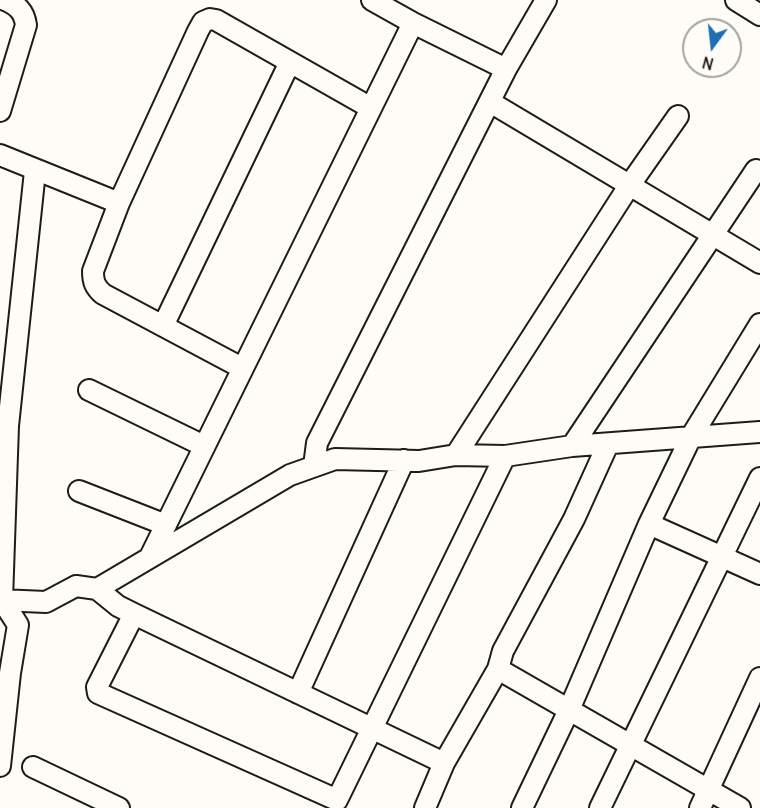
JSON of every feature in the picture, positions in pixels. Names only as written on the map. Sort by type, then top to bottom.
[{"type":"street","points":[[0,111],[29,8],[19,8],[5,0]]},
{"type":"street","points":[[372,0],[506,69]]},
{"type":"street","points":[[314,466],[317,443],[506,69],[546,0]]},
{"type":"street","points":[[242,368],[103,294],[95,288],[93,271],[119,203],[203,22],[210,19],[216,20],[371,108]]},
{"type":"street","points":[[152,555],[413,23]]},
{"type":"street","points":[[163,326],[290,62]]},
{"type":"street","points":[[490,102],[760,263]]},
{"type":"street","points":[[456,456],[629,186],[678,116]]},
{"type":"street","points":[[0,156],[119,203]]},
{"type":"street","points":[[572,446],[756,170]]},
{"type":"street","points":[[0,766],[10,673],[18,626],[1,600],[4,426],[35,171]]},
{"type":"street","points":[[522,808],[569,710],[648,524],[691,437],[760,324]]},
{"type":"street","points":[[89,390],[204,446]]},
{"type":"street","points":[[97,589],[290,475],[335,459],[419,460],[456,456],[505,456],[572,446],[760,432]]},
{"type":"street","points":[[425,808],[444,763],[498,669],[503,651],[574,519],[608,444]]},
{"type":"street","points":[[134,614],[97,687],[98,693],[337,800],[505,456]]},
{"type":"street","points":[[298,693],[404,460]]},
{"type":"street","points":[[600,808],[760,478]]},
{"type":"street","points":[[79,491],[166,525]]},
{"type":"street","points":[[648,524],[760,574]]},
{"type":"street","points":[[1,600],[45,602],[76,586],[97,589],[118,606],[444,763]]},
{"type":"street","points":[[498,669],[740,808]]},
{"type":"street","points":[[700,808],[760,678]]},
{"type":"street","points":[[33,768],[119,808]]}]
